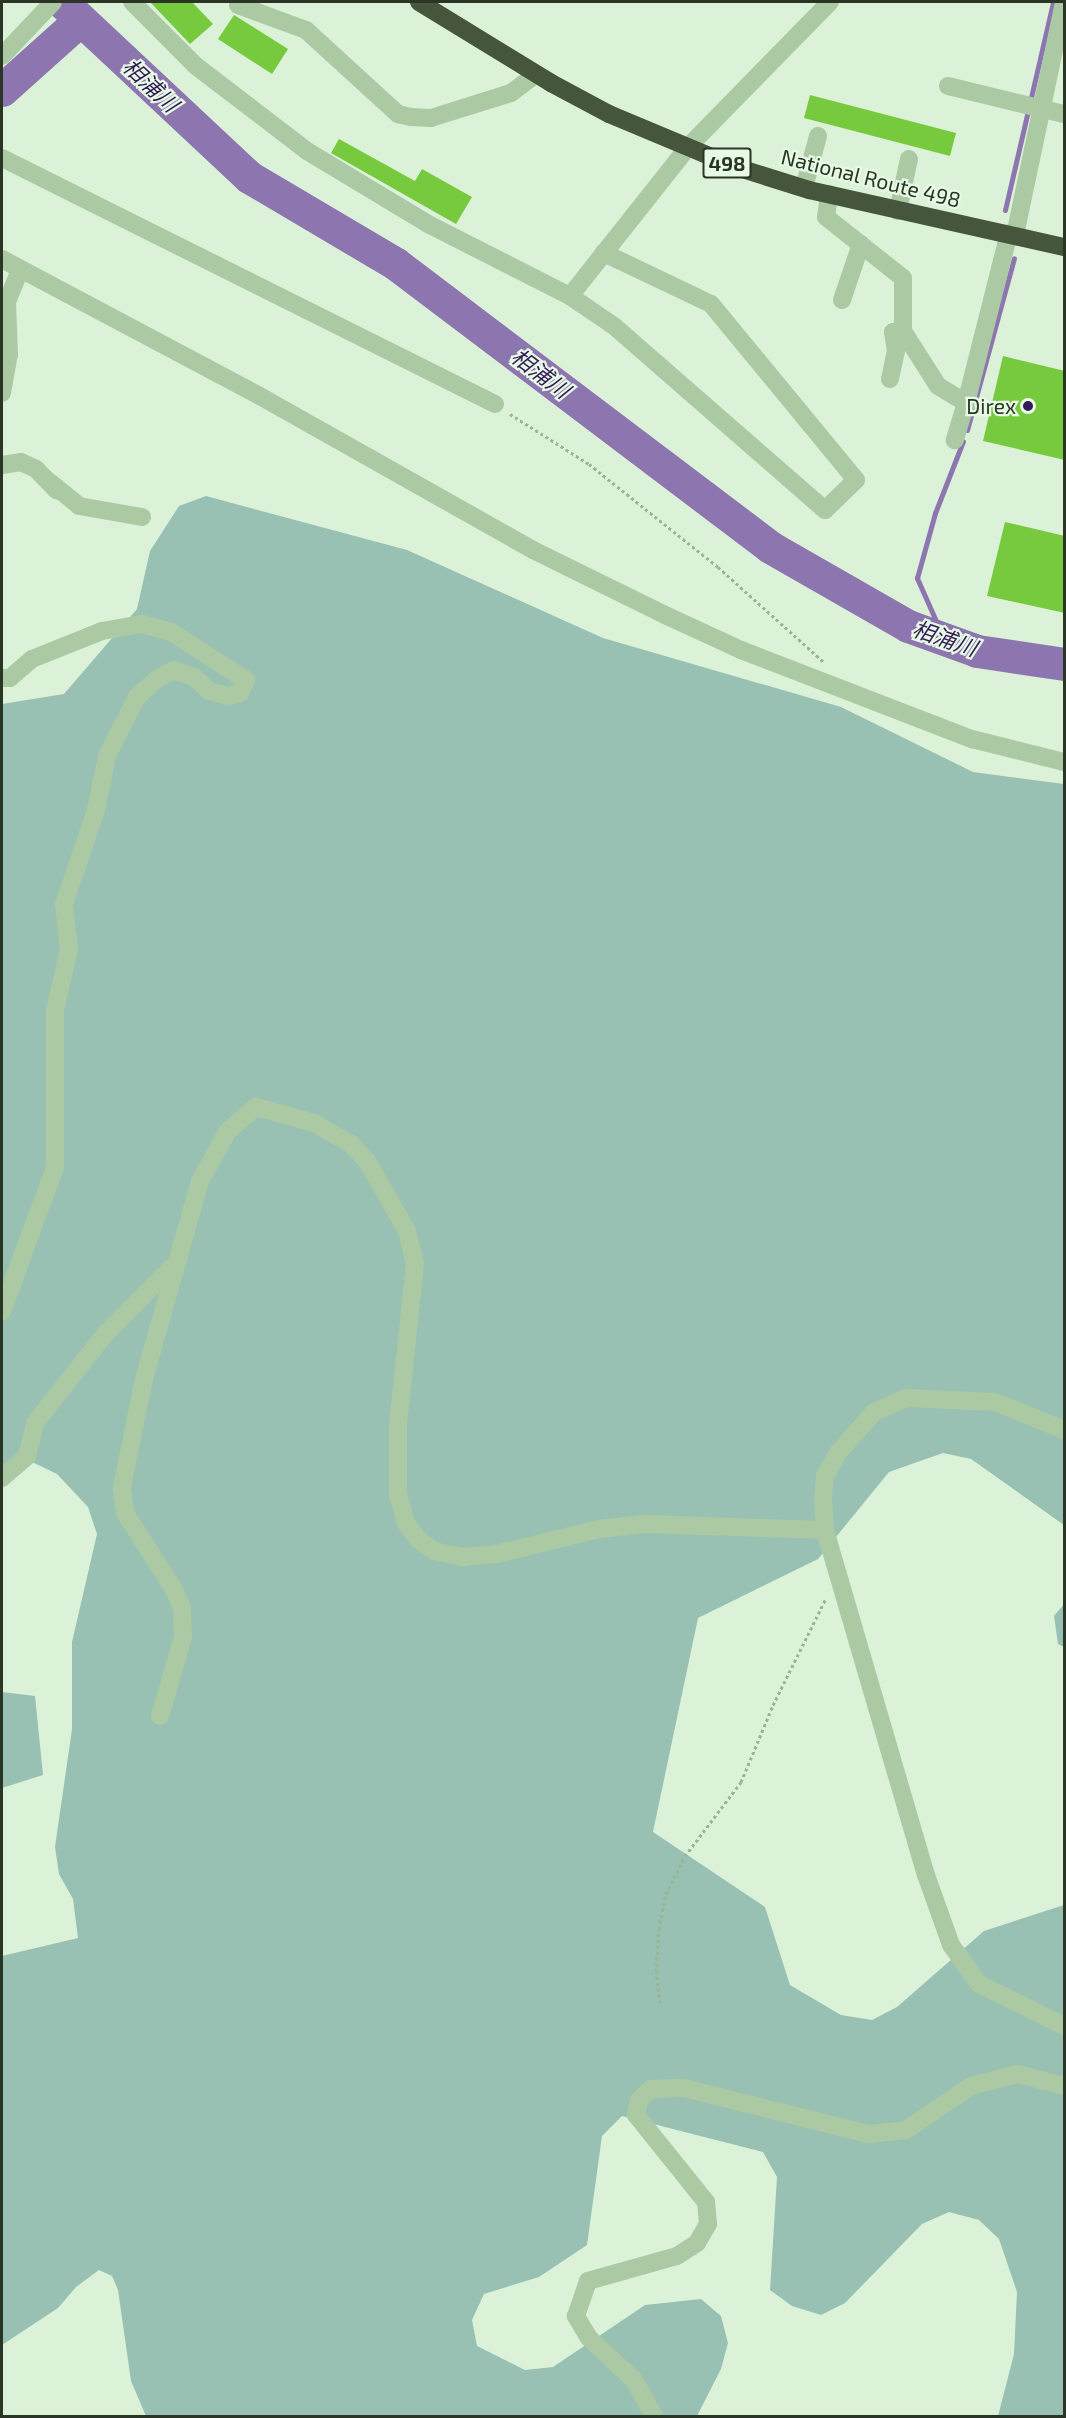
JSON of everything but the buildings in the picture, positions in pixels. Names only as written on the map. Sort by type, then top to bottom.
[{"type":"highway","name":"National Route 498","points":[[419,2],[536,74],[609,114],[688,147],[804,188],[1065,247]]},
{"type":"street","points":[[2,56],[53,2]]},
{"type":"street","points":[[132,2],[195,66],[307,151],[428,224],[570,296],[671,372],[825,510],[856,480],[711,304],[604,253]]},
{"type":"street","points":[[570,296],[688,147],[830,2]]},
{"type":"street","points":[[955,440],[1012,234],[1065,3]]},
{"type":"street","points":[[238,5],[306,30],[398,114],[431,118],[511,93],[536,74]]},
{"type":"street","points":[[948,86],[1065,114]]},
{"type":"street","points":[[804,188],[818,136]]},
{"type":"street","points":[[2,158],[495,404]]},
{"type":"street","points":[[898,211],[909,159]]},
{"type":"street","points":[[829,194],[826,217],[903,278],[903,331],[938,386],[966,403]]},
{"type":"street","points":[[842,300],[861,244]]},
{"type":"street","points":[[2,259],[258,395],[532,550],[664,615],[741,650],[972,739],[1065,762]]},
{"type":"street","points":[[2,393],[9,355],[7,302],[20,270]]},
{"type":"street","points":[[890,379],[896,351],[893,332],[903,331]]},
{"type":"street","points":[[2,465],[21,462],[79,506],[142,517]]},
{"type":"street","points":[[51,483],[69,509]]},
{"type":"street","points":[[2,678],[10,678],[32,659],[102,631],[142,624],[171,632],[246,680],[240,693],[228,696],[209,691],[194,677],[174,670],[157,678],[138,697],[107,756],[96,810],[64,904],[69,949],[55,1010],[55,1167],[2,1312]]},
{"type":"street","points":[[159,1716],[183,1637],[182,1608],[173,1588],[125,1513],[122,1487],[144,1379],[174,1266],[200,1181],[228,1131],[246,1113],[256,1107],[314,1123],[351,1144],[367,1161],[407,1232],[415,1263],[398,1424],[398,1494],[406,1522],[419,1540],[434,1551],[463,1557],[497,1554],[599,1529],[644,1524],[825,1530]]},
{"type":"street","points":[[2,1478],[27,1456],[35,1423],[106,1333],[174,1266]]},
{"type":"street","points":[[1065,1430],[995,1402],[906,1398],[874,1412],[838,1453],[825,1476],[825,1530],[926,1875],[951,1945],[979,1984],[1065,2026]]},
{"type":"street","points":[[654,2416],[634,2379],[588,2338],[576,2316],[588,2281],[677,2256],[697,2243],[708,2224],[706,2202],[636,2115],[639,2100],[651,2089],[684,2088],[869,2134],[906,2130],[971,2086],[1017,2074],[1065,2086]]},
{"type":"path","points":[[495,404],[598,472],[718,567],[828,665]]},
{"type":"path","points":[[660,2002],[657,1950],[666,1894],[685,1856],[741,1782],[773,1705],[826,1595]]},
{"type":"shaded area","points":[[206,496],[407,550],[603,638],[841,707],[973,772],[1064,784],[1064,1525],[971,1459],[943,1453],[889,1472],[818,1559],[698,1618],[653,1832],[765,1907],[790,1985],[841,2015],[872,2020],[897,2007],[984,1931],[1064,1905],[1064,2416],[998,2416],[1014,2354],[1017,2292],[999,2239],[979,2220],[949,2212],[922,2224],[845,2303],[821,2315],[792,2306],[770,2290],[777,2177],[763,2152],[622,2116],[602,2136],[587,2245],[539,2277],[484,2294],[472,2320],[477,2346],[525,2370],[553,2367],[645,2305],[701,2299],[721,2316],[728,2343],[721,2369],[697,2416],[146,2416],[131,2381],[118,2290],[112,2276],[99,2270],[76,2287],[58,2308],[2,2345],[2,1956],[78,1938],[73,1899],[59,1874],[55,1847],[72,1729],[72,1642],[97,1534],[88,1507],[57,1474],[30,1461],[2,1465],[2,704],[64,694],[137,609],[150,551],[179,506]]},
{"type":"shaded area","points":[[1064,1604],[1064,1647],[1058,1644],[1054,1616]]},
{"type":"shaded area","points":[[2,1692],[35,1696],[43,1775],[2,1788]]},
{"type":"waterway","name":"相浦川","points":[[62,2],[249,177],[396,264],[770,547],[908,626],[977,651],[1064,664]]},
{"type":"waterway","points":[[1005,210],[1053,2]]},
{"type":"waterway","points":[[2,90],[79,21]]},
{"type":"waterway","points":[[967,430],[1014,258]]},
{"type":"waterway","points":[[944,639],[917,578],[935,513],[963,441]]},
{"type":"place","name":"Direx","points":[[1028,406]]}]
